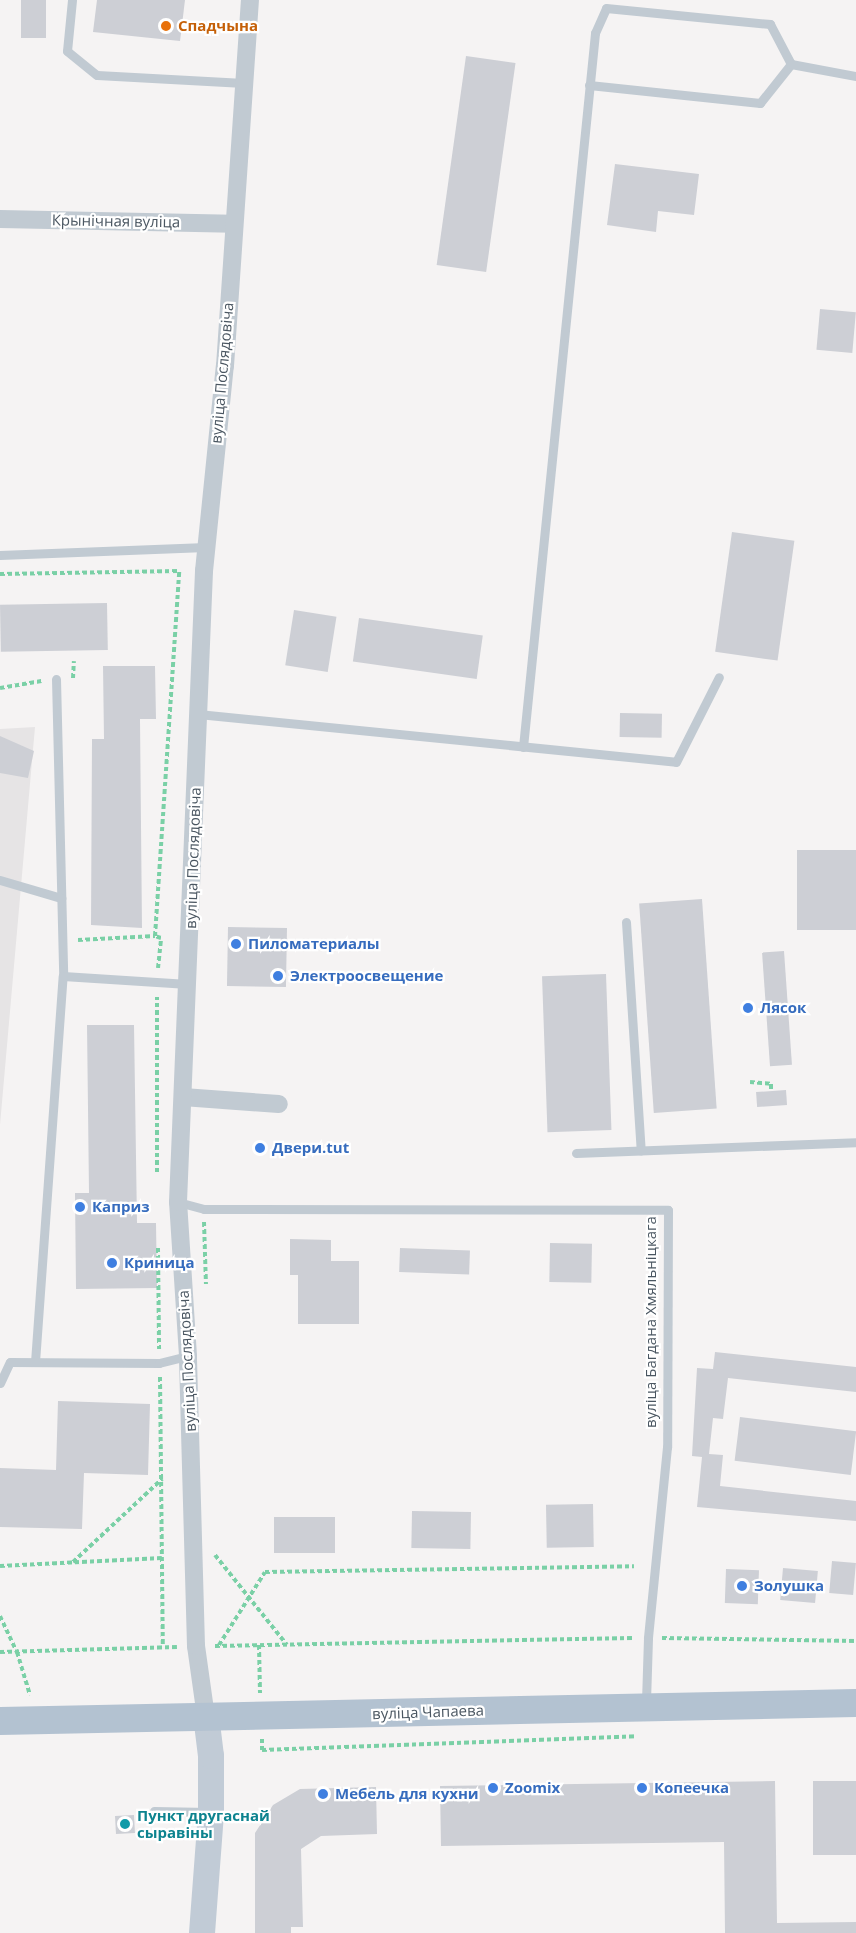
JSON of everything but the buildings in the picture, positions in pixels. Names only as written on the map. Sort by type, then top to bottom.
[{"type":"main road","name":"вуліца Чапаева","points":[[0,1721],[646,1705],[856,1703]]},
{"type":"street","name":"вуліца Послядовіча","points":[[206,1717],[196,1646],[188,1356],[178,1202],[204,571],[225,366],[232,224],[250,0]]},
{"type":"street","name":"Крынічная вуліца","points":[[0,219],[232,224]]},
{"type":"street","points":[[183,1097],[279,1104]]},
{"type":"street","points":[[202,1933],[211,1813],[211,1756],[206,1717]]},
{"type":"lane","points":[[72,0],[67,51],[97,75],[243,83]]},
{"type":"lane","points":[[523,747],[594,33],[606,8],[770,24],[791,64]]},
{"type":"lane","points":[[791,64],[856,76]]},
{"type":"lane","points":[[589,84],[760,103],[791,64]]},
{"type":"lane","points":[[0,555],[206,547]]},
{"type":"lane","points":[[198,714],[676,762],[719,678]]},
{"type":"lane","points":[[35,1362],[63,976],[56,679]]},
{"type":"lane","points":[[0,880],[61,898]]},
{"type":"lane","points":[[626,922],[641,1151]]},
{"type":"lane","points":[[63,976],[188,984]]},
{"type":"lane","points":[[576,1153],[856,1142]]},
{"type":"lane","name":"вуліца Багдана Хмяльніцкага","points":[[178,1202],[204,1209],[668,1210],[667,1447],[648,1638],[646,1705]]},
{"type":"lane","points":[[0,1383],[10,1362],[159,1363],[188,1356]]},
{"type":"lane","points":[[154,1811],[211,1813]]},
{"type":"path","points":[[0,574],[204,571]]},
{"type":"path","points":[[74,661],[74,689]]},
{"type":"path","points":[[0,688],[73,677]]},
{"type":"path","points":[[74,928],[74,940],[155,936]]},
{"type":"path","points":[[750,1082],[771,1084],[771,1091]]},
{"type":"path","points":[[204,1209],[206,1290]]},
{"type":"path","points":[[159,1363],[163,1478],[162,1647]]},
{"type":"path","points":[[73,1562],[163,1478]]},
{"type":"path","points":[[214,1545],[215,1557],[287,1645]]},
{"type":"path","points":[[0,1566],[162,1558]]},
{"type":"path","points":[[218,1646],[265,1572],[634,1566]]},
{"type":"path","points":[[0,1616],[17,1652]]},
{"type":"path","points":[[0,1652],[648,1638],[856,1641]]},
{"type":"path","points":[[262,1750],[642,1735]]},
{"type":"shaded area","points":[[35,727],[0,1125],[0,729]]},
{"type":"place","name":"Спадчына","points":[[166,26]]},
{"type":"place","name":"Пиломатериалы","points":[[236,944]]},
{"type":"place","name":"Электроосвещение","points":[[278,976]]},
{"type":"place","name":"Лясок","points":[[748,1008]]},
{"type":"place","name":"Двери.tut","points":[[260,1148]]},
{"type":"place","name":"Каприз","points":[[80,1207]]},
{"type":"place","name":"Криница","points":[[112,1263]]},
{"type":"place","name":"Золушка","points":[[742,1586]]},
{"type":"place","name":"Zoomix","points":[[493,1788]]},
{"type":"place","name":"Копеечка","points":[[642,1788]]},
{"type":"place","name":"Мебель для кухни","points":[[323,1794]]},
{"type":"place","name":"Пункт другаснай сыравіны","points":[[125,1824]]}]
